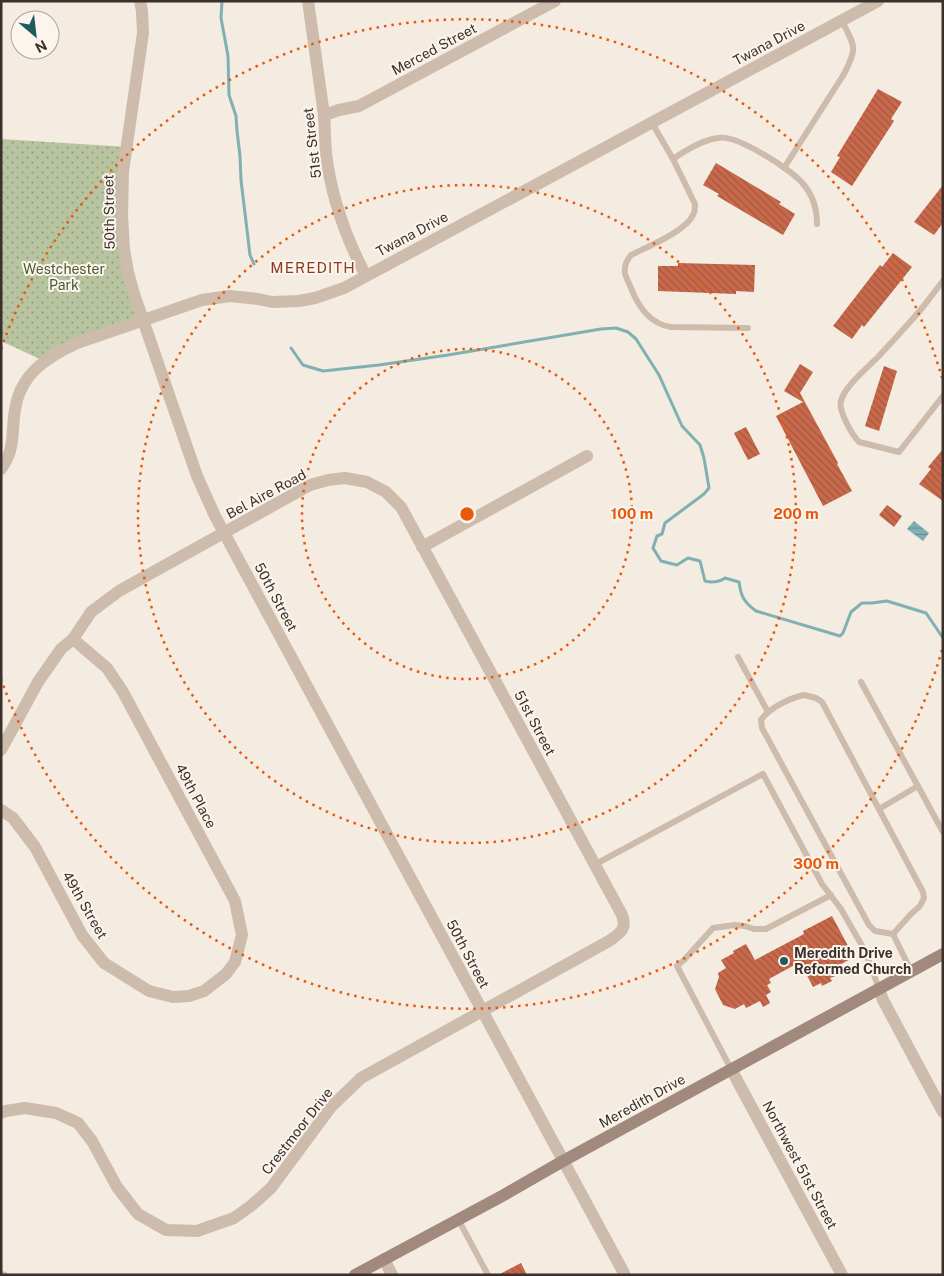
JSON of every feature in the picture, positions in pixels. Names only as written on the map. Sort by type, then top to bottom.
[{"type":"main road","name":"Meredith Drive","points":[[355,1275],[943,954]]},
{"type":"street","name":"50th Street","points":[[140,1],[143,33],[124,172],[122,215],[124,249],[128,272],[143,320],[197,476],[224,533],[625,1275]]},
{"type":"street","name":"51st Street","points":[[308,1],[324,115],[326,154],[332,188],[354,254],[366,276]]},
{"type":"street","name":"Merced Street","points":[[324,115],[359,106],[555,1]]},
{"type":"street","name":"Twana Drive","points":[[1,469],[10,452],[18,395],[34,370],[44,361],[62,350],[77,343],[202,300],[230,296],[272,302],[299,301],[315,298],[344,288],[878,1]]},
{"type":"street","points":[[422,547],[587,456]]},
{"type":"street","name":"Bel Aire Road","points":[[1,750],[38,682],[61,649],[72,639],[91,612],[119,591],[310,485],[345,478],[367,482],[386,492],[401,507],[422,547]]},
{"type":"street","name":"51st Street","points":[[422,547],[620,913]]},
{"type":"street","name":"49th Place","points":[[72,639],[106,668],[123,692],[235,901],[242,935],[235,962],[217,982]]},
{"type":"street","name":"49th Street","points":[[1,810],[13,818],[26,833],[82,934],[104,963],[149,991],[173,997],[190,996],[204,991],[217,982]]},
{"type":"street","name":"Crestmoor Drive","points":[[3,1108],[25,1108],[56,1113],[78,1123],[92,1141],[117,1187],[138,1214],[166,1230],[196,1231],[234,1218],[271,1188],[331,1107],[361,1078],[616,936],[622,931],[624,925],[624,919],[620,913]]},
{"type":"street","points":[[878,989],[943,1112]]},
{"type":"street","name":"Northwest 51st Street","points":[[731,1069],[842,1275]]},
{"type":"street","points":[[384,1259],[392,1275]]},
{"type":"lane","points":[[784,168],[844,74],[852,58],[854,50],[852,41],[842,21]]},
{"type":"lane","points":[[652,123],[696,204],[693,215],[687,224],[631,255],[627,260],[625,274],[634,296],[646,314],[662,326],[748,328]]},
{"type":"lane","points":[[672,159],[701,143],[719,137],[743,143],[784,168],[804,184],[814,204],[817,224]]},
{"type":"lane","points":[[943,281],[918,314],[861,373],[843,395],[840,403],[841,410],[855,438],[859,442],[899,452],[943,396]]},
{"type":"lane","points":[[738,657],[768,712]]},
{"type":"lane","points":[[860,682],[943,832]]},
{"type":"lane","points":[[804,695],[816,698],[822,702],[923,892],[924,898],[920,906],[893,934],[875,931],[869,925],[762,728],[761,720],[768,712],[794,698],[804,695]]},
{"type":"lane","points":[[594,865],[764,774],[822,884],[841,909],[865,952],[878,989]]},
{"type":"lane","points":[[879,808],[918,786]]},
{"type":"lane","points":[[731,1069],[676,966],[684,960],[713,928],[735,925],[754,929],[766,929],[831,895]]},
{"type":"lane","points":[[893,934],[911,971]]},
{"type":"lane","points":[[458,1219],[488,1275]]},
{"type":"lane","points":[[1,1274],[5,1275]]},
{"type":"green space","name":"Westchester Park","points":[[1,139],[127,147],[122,215],[143,320],[44,361],[1,341]]},
{"type":"water","points":[[914,521],[929,533],[923,541],[907,529]]},
{"type":"building","points":[[878,89],[902,102],[891,119],[894,121],[852,186],[831,172],[840,157],[837,156]]},
{"type":"building","points":[[716,163],[781,202],[779,204],[795,214],[783,235],[717,196],[719,194],[703,185]]},
{"type":"building","points":[[943,185],[943,223],[934,235],[914,222]]},
{"type":"building","points":[[893,253],[912,267],[864,327],[862,325],[852,339],[833,326],[880,265],[882,267]]},
{"type":"building","points":[[678,263],[755,265],[754,292],[736,291],[736,294],[658,291],[658,266],[678,266]]},
{"type":"building","points":[[800,364],[813,372],[800,393],[852,491],[823,506],[776,416],[803,402],[784,391]]},
{"type":"building","points":[[884,366],[897,371],[879,431],[865,426]]},
{"type":"building","points":[[746,427],[760,454],[748,460],[734,433]]},
{"type":"building","points":[[943,449],[943,501],[919,484],[931,469],[928,467]]},
{"type":"building","points":[[887,505],[902,516],[894,527],[879,515]]},
{"type":"building","name":"Meredith Drive Reformed Church","points":[[832,916],[854,957],[834,968],[838,975],[830,978],[832,981],[822,986],[821,983],[813,987],[800,962],[769,979],[771,983],[767,985],[771,992],[766,995],[770,1003],[763,1007],[760,1001],[746,1008],[744,1004],[735,1009],[723,1005],[715,989],[719,977],[718,973],[726,968],[721,960],[746,944],[755,960],[804,934],[803,931]]},
{"type":"building","points":[[521,1263],[527,1275],[498,1275]]},
{"type":"waterway","points":[[222,1],[221,18],[228,56],[229,95],[236,116],[250,255],[254,264]]},
{"type":"waterway","points":[[291,348],[303,365],[323,371],[448,355],[601,329],[616,328],[628,332],[636,339],[659,375],[682,426],[700,445],[709,488],[704,494],[665,523],[662,534],[657,536],[653,548],[661,561],[677,565],[688,558],[700,561],[705,581],[715,582],[725,578],[739,582],[744,599],[756,611],[840,636],[851,612],[862,603],[887,601],[926,613],[943,638]]},
{"type":"place","name":"Meredith Drive Reformed Church","points":[[784,961]]},
{"type":"district","name":"MEREDITH","points":[[313,267]]}]
